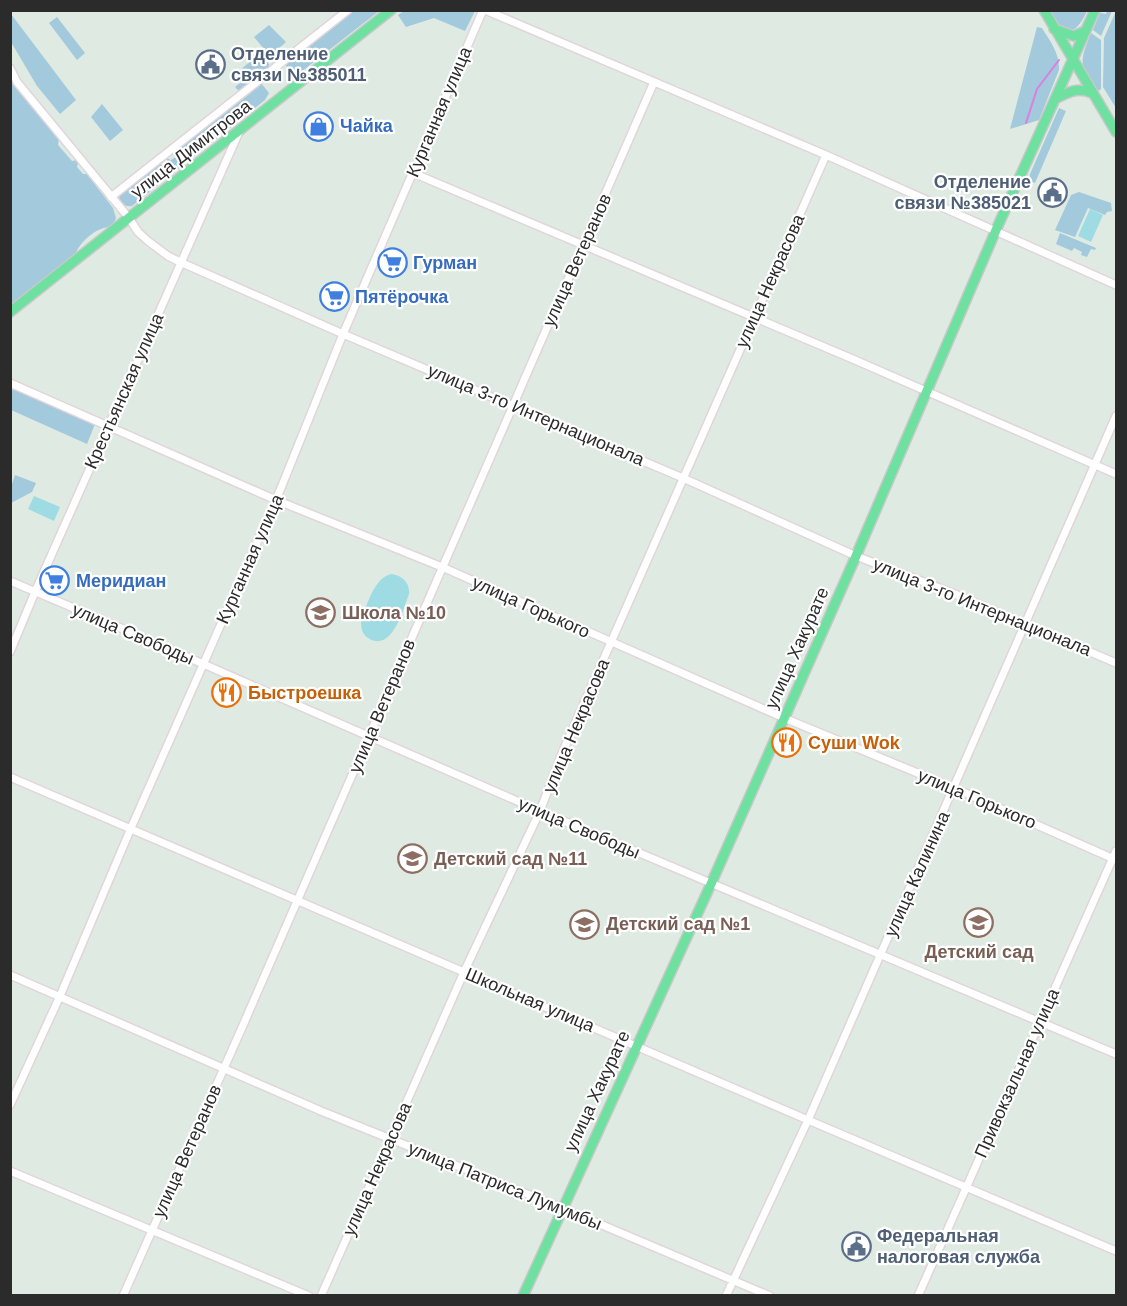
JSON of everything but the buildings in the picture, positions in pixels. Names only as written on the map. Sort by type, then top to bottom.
[{"type":"main road","name":"улица Димитрова","points":[[10,312],[391,10]]},
{"type":"main road","points":[[1044,10],[1116,132]]},
{"type":"main road","name":"улица Хакурате","points":[[523,1296],[711,884],[856,556],[996,230],[1095,10]]},
{"type":"main road","points":[[1054,29],[1074,36],[1085,31]]},
{"type":"main road","points":[[1055,99],[1071,90],[1092,93]]},
{"type":"street","points":[[111,197],[348,10]]},
{"type":"street","points":[[484,10],[826,155],[1116,285]]},
{"type":"street","name":"Курганная улица","points":[[10,1105],[60,996],[131,828],[276,500],[343,334],[484,10]]},
{"type":"street","name":"улица 3-го Интернационала","points":[[10,68],[17,82],[135,228],[148,242],[168,256],[343,334],[513,404],[683,478],[856,556],[1026,624],[1116,663]]},
{"type":"street","name":"улица 3-го Интернационала","points":[[10,78],[17,82]]},
{"type":"street","name":"улица Ветеранов","points":[[123,1296],[654,82]]},
{"type":"street","name":"Крестьянская улица","points":[[10,652],[239,132]]},
{"type":"street","name":"улица Некрасова","points":[[321,1296],[464,972],[540,811],[563,751],[826,155]]},
{"type":"street","points":[[413,173],[1116,474]]},
{"type":"street","name":"улица Горького","points":[[10,383],[276,500],[442,567],[784,718],[1115,856]]},
{"type":"street","name":"улица Калинина","points":[[726,1296],[808,1120],[1116,416]]},
{"type":"street","name":"улица Свободы","points":[[10,581],[540,811],[1116,1054]]},
{"type":"street","name":"Школьная улица","points":[[10,777],[1116,1251]]},
{"type":"street","name":"Привокзальная улица","points":[[918,1296],[1115,856]]},
{"type":"street","name":"улица Патриса Лумумбы","points":[[10,975],[390,1140],[562,1208],[770,1296]]},
{"type":"street","points":[[10,1171],[309,1296]]},
{"type":"shaded area","points":[[353,11],[379,11],[301,72],[292,75],[285,64]]},
{"type":"shaded area","points":[[404,11],[475,11],[465,31],[434,18],[406,27],[398,15]]},
{"type":"shaded area","points":[[1049,11],[1087,11],[1078,26],[1069,30],[1059,25]]},
{"type":"shaded area","points":[[1107,11],[1112,11],[1101,36],[1093,30],[1100,13],[1106,14]]},
{"type":"shaded area","points":[[1116,11],[1116,108],[1103,87],[1104,38]]},
{"type":"shaded area","points":[[11,14],[76,100],[60,114],[37,86],[11,42]]},
{"type":"shaded area","points":[[57,17],[85,53],[77,60],[49,23]]},
{"type":"shaded area","points":[[269,25],[286,42],[270,56],[254,37]]},
{"type":"shaded area","points":[[1037,27],[1042,28],[1054,48],[1059,70],[1039,120],[1010,129]]},
{"type":"shaded area","points":[[1091,33],[1101,40],[1101,89],[1097,92],[1083,64],[1084,51]]},
{"type":"shaded area","points":[[260,53],[269,64],[269,69],[240,92],[235,87],[245,79],[239,71]]},
{"type":"shaded area","points":[[10,81],[59,138],[58,145],[72,161],[76,160],[77,167],[83,174],[87,174],[113,208],[116,218],[112,225],[90,236],[76,253],[11,305]]},
{"type":"shaded area","points":[[261,83],[269,93],[265,100],[132,206],[121,202],[119,198],[121,193],[159,163],[163,166],[168,163],[166,158],[171,160],[177,156],[175,151]]},
{"type":"shaded area","points":[[102,104],[123,130],[110,141],[91,117]]},
{"type":"shaded area","points":[[1059,108],[1066,111],[1035,183],[1029,181],[1030,174]]},
{"type":"shaded area","points":[[1079,192],[1111,203],[1112,211],[1105,215],[1088,208],[1075,237],[1055,230],[1071,195]]},
{"type":"shaded area","points":[[1090,209],[1103,215],[1091,242],[1078,236]]},
{"type":"shaded area","points":[[1060,233],[1096,248],[1091,249],[1087,257],[1081,255],[1082,252],[1074,248],[1072,251],[1056,244]]},
{"type":"shaded area","points":[[15,389],[95,424],[87,444],[11,410],[11,391]]},
{"type":"shaded area","points":[[15,475],[36,483],[32,492],[11,503],[11,487]]},
{"type":"shaded area","points":[[34,496],[60,507],[54,521],[28,509]]},
{"type":"shaded area","points":[[392,574],[405,581],[409,594],[395,628],[384,640],[376,641],[364,635],[361,621],[376,586],[380,580]]},
{"type":"waterway","points":[[1026,123],[1037,89],[1059,60]]},
{"type":"place","name":"Отделение связи №385011","points":[[210,64]]},
{"type":"place","name":"Чайка","points":[[319,126]]},
{"type":"place","name":"Отделение связи №385021","points":[[1052,192]]},
{"type":"place","name":"Гурман","points":[[392,263]]},
{"type":"place","name":"Пятёрочка","points":[[334,297]]},
{"type":"place","name":"Меридиан","points":[[55,581]]},
{"type":"place","name":"Школа №10","points":[[321,613]]},
{"type":"place","name":"Быстроешка","points":[[227,693]]},
{"type":"place","name":"Суши Wok","points":[[787,743]]},
{"type":"place","name":"Детский сад №11","points":[[413,859]]},
{"type":"place","name":"Детский сад","points":[[979,923]]},
{"type":"place","name":"Детский сад №1","points":[[585,924]]},
{"type":"place","name":"Федеральная налоговая служба","points":[[856,1246]]}]
